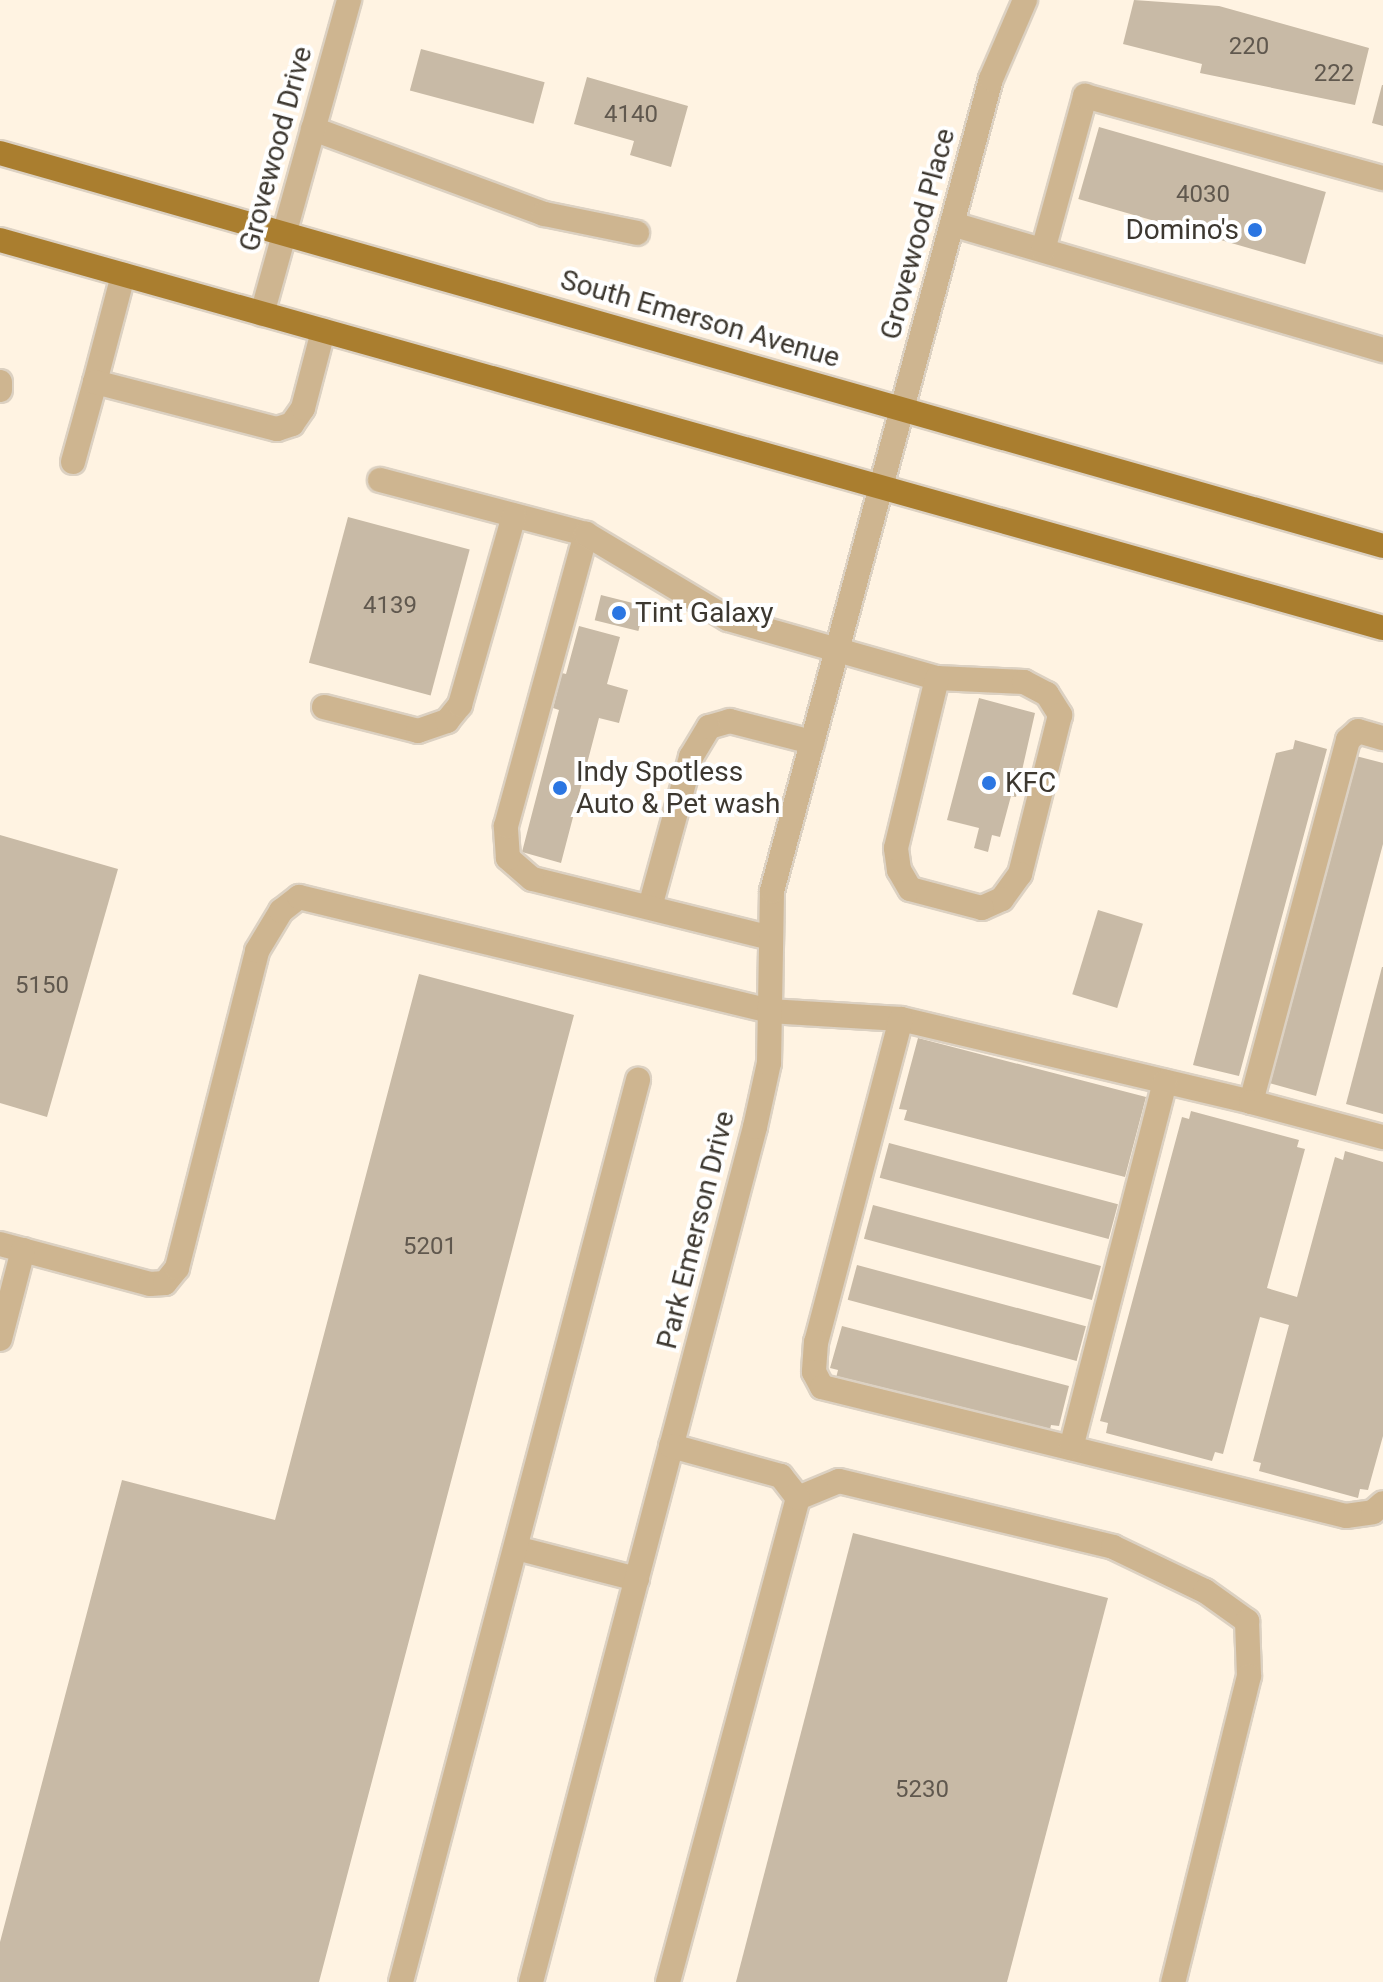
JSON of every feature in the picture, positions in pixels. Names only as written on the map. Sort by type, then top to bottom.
[{"type":"main road","name":"South Emerson Avenue","points":[[0,153],[1383,546]]},
{"type":"main road","points":[[0,240],[1383,628]]},
{"type":"street","name":"Grovewood Drive","points":[[262,314],[349,0]]},
{"type":"street","name":"Grovewood Place","points":[[880,489],[991,79],[1025,0]]},
{"type":"street","points":[[1043,250],[1085,96],[1383,178]]},
{"type":"street","points":[[313,129],[544,214],[637,233]]},
{"type":"street","points":[[952,224],[1383,350]]},
{"type":"street","points":[[73,462],[123,275]]},
{"type":"street","points":[[95,382],[277,429],[292,424],[303,408],[323,331]]},
{"type":"street","points":[[0,382],[0,390]]},
{"type":"street","points":[[380,480],[586,534],[728,619],[937,678],[1024,682],[1047,694],[1060,715],[1020,874],[1002,899],[982,908],[910,889],[899,870],[896,848],[937,678]]},
{"type":"street","name":"Park Emerson Drive","points":[[531,1982],[755,1127],[769,1063],[772,891],[880,489]]},
{"type":"street","points":[[324,707],[418,731],[447,721],[460,705],[514,516]]},
{"type":"street","points":[[586,534],[506,826],[508,858],[532,879],[771,938]]},
{"type":"street","points":[[650,907],[691,757],[709,727],[730,721],[812,742]]},
{"type":"street","points":[[1251,1102],[1348,740],[1358,731],[1383,738]]},
{"type":"street","points":[[0,1339],[12,1247],[150,1284],[165,1283],[177,1268],[257,951],[281,911],[299,897],[769,1011],[901,1019],[1251,1102],[1383,1137]]},
{"type":"street","points":[[901,1019],[816,1342],[814,1372],[822,1387],[1346,1516],[1373,1512],[1383,1503]]},
{"type":"street","points":[[401,1982],[638,1080]]},
{"type":"street","points":[[1071,1448],[1165,1082]]},
{"type":"street","points":[[671,1446],[781,1476],[798,1498]]},
{"type":"street","points":[[798,1498],[839,1481],[1113,1547],[1205,1591],[1247,1621],[1249,1676],[1173,1982]]},
{"type":"street","points":[[668,1982],[798,1498]]},
{"type":"street","points":[[516,1548],[637,1579]]},
{"type":"building","points":[[1134,0],[1219,6],[1369,48],[1355,105],[1200,73],[1202,64],[1123,44]]},
{"type":"building","points":[[421,49],[545,82],[534,124],[410,91]]},
{"type":"building","points":[[587,77],[688,106],[671,167],[630,155],[634,141],[574,124]]},
{"type":"building","points":[[1383,85],[1383,126],[1372,123]]},
{"type":"building","points":[[1099,127],[1326,192],[1305,264],[1078,199]]},
{"type":"building","points":[[348,517],[470,550],[431,695],[309,663]]},
{"type":"building","name":"Tint Galaxy","points":[[601,595],[645,606],[638,631],[595,620]]},
{"type":"building","name":"Indy Spotless Auto & Pet wash","points":[[579,626],[620,637],[607,684],[628,690],[619,723],[599,718],[561,863],[522,852],[559,710],[553,708]]},
{"type":"building","name":"KFC","points":[[979,698],[1035,713],[1016,797],[1011,796],[1000,837],[992,835],[988,852],[974,848],[979,828],[947,820]]},
{"type":"building","points":[[1295,740],[1327,749],[1239,1076],[1193,1065],[1276,753],[1293,749]]},
{"type":"building","points":[[1356,756],[1383,763],[1383,844],[1316,1096],[1269,1083]]},
{"type":"building","points":[[0,835],[118,869],[47,1117],[0,1103]]},
{"type":"building","points":[[1098,910],[1143,924],[1117,1008],[1072,994]]},
{"type":"building","points":[[1383,967],[1383,1114],[1346,1104]]},
{"type":"building","points":[[419,974],[574,1015],[319,1982],[0,1982],[0,1942],[122,1480],[275,1520]]},
{"type":"building","points":[[918,1038],[1146,1097],[1125,1177],[904,1120],[907,1110],[899,1109]]},
{"type":"building","points":[[1191,1111],[1299,1140],[1297,1147],[1305,1149],[1267,1288],[1297,1297],[1335,1157],[1343,1160],[1345,1151],[1383,1162],[1383,1436],[1368,1490],[1360,1489],[1358,1498],[1259,1471],[1261,1463],[1253,1461],[1289,1325],[1260,1317],[1223,1454],[1215,1452],[1212,1461],[1106,1433],[1108,1423],[1100,1421],[1182,1117],[1189,1119]]},
{"type":"building","points":[[889,1143],[1118,1204],[1109,1239],[880,1178]]},
{"type":"building","points":[[873,1205],[1101,1266],[1092,1300],[864,1239]]},
{"type":"building","points":[[857,1265],[1086,1326],[1077,1361],[848,1300]]},
{"type":"building","points":[[842,1326],[1069,1386],[1059,1426],[1051,1425],[1049,1434],[836,1378],[838,1370],[830,1368]]},
{"type":"building","points":[[853,1533],[1108,1598],[1007,1982],[736,1982]]},
{"type":"place","name":"Domino's","points":[[1255,230]]},
{"type":"place","name":"Tint Galaxy","points":[[619,613]]},
{"type":"place","name":"KFC","points":[[989,783]]},
{"type":"place","name":"Indy Spotless Auto & Pet wash","points":[[560,788]]}]
